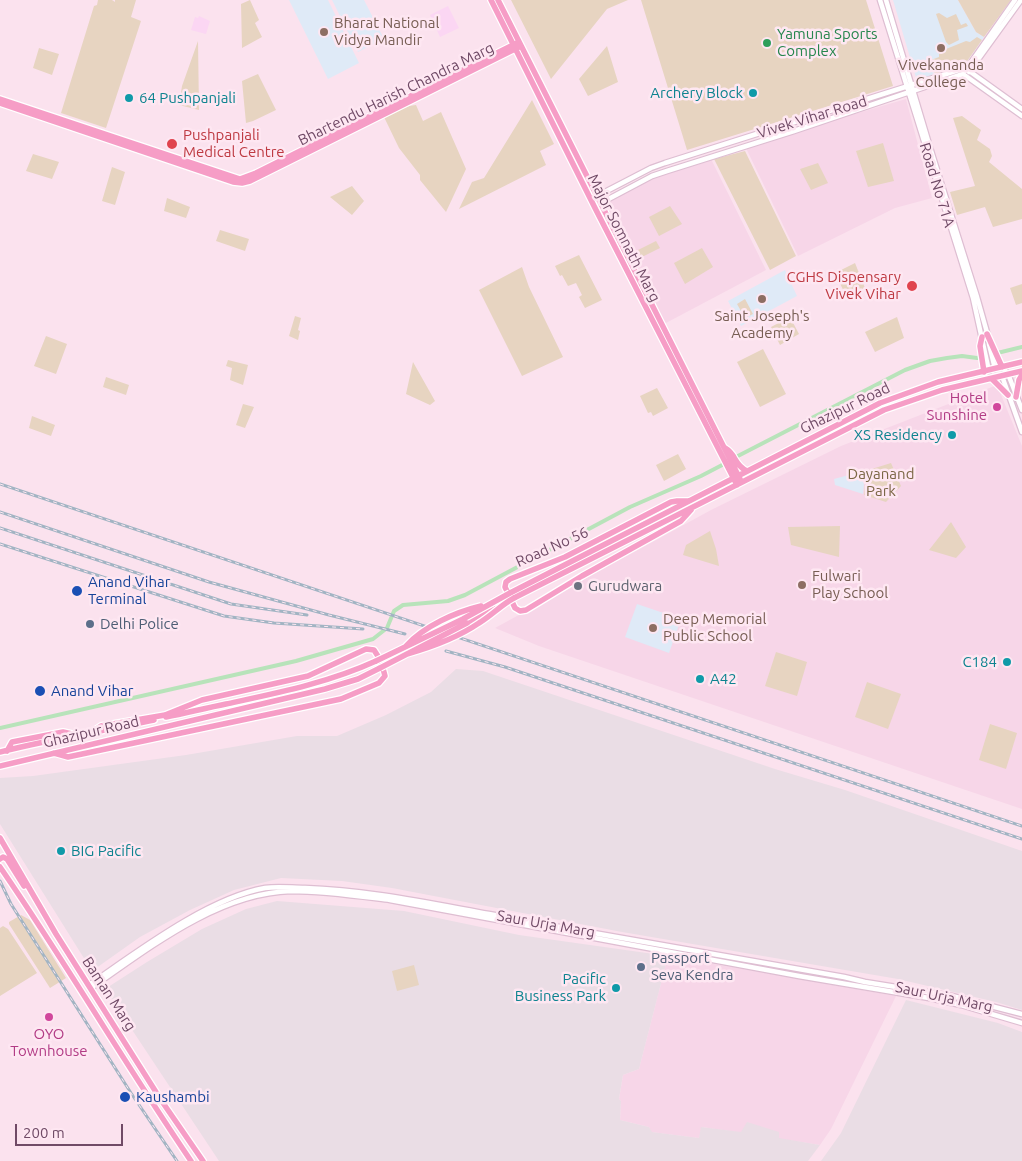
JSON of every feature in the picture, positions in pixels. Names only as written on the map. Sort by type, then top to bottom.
[{"type":"main road","name":"Major Somnath Marg","points":[[491,0],[517,45],[594,197],[595,207],[679,374],[726,452]]},
{"type":"main road","name":"Major Somnath Marg","points":[[498,0],[517,45]]},
{"type":"main road","name":"Bhartendu Harish Chandra Marg","points":[[0,99],[240,179],[256,173],[517,45]]},
{"type":"main road","name":"Bhartendu Harish Chandra Marg","points":[[0,103],[233,182],[242,183],[250,181],[517,45]]},
{"type":"main road","name":"Major Somnath Marg","points":[[594,197],[601,203],[735,469],[736,477],[740,484]]},
{"type":"main road","points":[[595,207],[601,203]]},
{"type":"main road","points":[[982,381],[990,362],[985,335]]},
{"type":"main road","points":[[985,335],[990,362]]},
{"type":"main road","points":[[990,362],[1002,367]]},
{"type":"main road","name":"Ghazipur Road","points":[[512,596],[688,501],[880,403],[930,385],[1022,362]]},
{"type":"main road","name":"Ghazipur Road","points":[[512,596],[717,496],[884,410],[942,390],[1022,371]]},
{"type":"main road","points":[[992,379],[1012,397],[1022,375]]},
{"type":"main road","points":[[726,452],[735,469],[750,470],[756,476]]},
{"type":"main road","points":[[714,488],[717,496]]},
{"type":"main road","name":"Road No 56","points":[[688,501],[677,500],[671,502],[565,557],[507,581],[504,587],[515,608],[520,611],[526,610],[582,576],[681,521],[692,508]]},
{"type":"main road","points":[[405,651],[503,604],[512,596]]},
{"type":"main road","points":[[405,651],[489,605],[512,596]]},
{"type":"main road","points":[[54,753],[68,757],[341,699],[379,683],[384,679],[385,673],[376,652],[372,648],[366,649],[308,676],[202,700],[165,715],[101,726],[92,732]]},
{"type":"main road","name":"Ghazipur Road","points":[[0,752],[74,735],[129,726],[322,682],[405,651]]},
{"type":"main road","name":"Ghazipur Road","points":[[0,766],[324,689],[358,678],[380,668],[405,651]]},
{"type":"main road","points":[[189,705],[197,708],[220,705]]},
{"type":"main road","points":[[188,722],[190,732]]},
{"type":"main road","name":"Baman Marg","points":[[0,838],[32,891],[37,903],[202,1161]]},
{"type":"main road","points":[[0,859],[3,857],[7,859],[37,903]]},
{"type":"main road","name":"Baman Marg","points":[[0,867],[191,1161]]},
{"type":"main road","points":[[117,1046],[125,1042]]},
{"type":"main road","points":[[122,1055],[130,1050]]},
{"type":"street","name":"Road No 71A","points":[[880,0],[975,289],[985,335]]},
{"type":"street","name":"Road No 71A","points":[[886,0],[910,89]]},
{"type":"street","points":[[969,70],[1015,0]]},
{"type":"street","points":[[1021,0],[965,75],[1022,116]]},
{"type":"street","name":"Vivek Vihar Road","points":[[910,89],[969,70]]},
{"type":"street","points":[[969,70],[1022,108]]},
{"type":"street","name":"Vivek Vihar Road","points":[[594,197],[650,168],[836,109],[965,75]]},
{"type":"street","points":[[601,203],[652,176],[838,116],[910,89]]},
{"type":"street","points":[[836,109],[838,116]]},
{"type":"street","points":[[717,146],[719,154]]},
{"type":"street","points":[[987,371],[990,362]]},
{"type":"street","points":[[1002,367],[1022,432]]},
{"type":"street","points":[[1005,375],[1012,397],[1022,410]]},
{"type":"street","name":"Saur Urja Marg","points":[[90,987],[169,932],[217,905],[265,888],[276,887],[392,896],[536,925],[673,948],[703,951],[865,982],[952,996],[1022,1014]]},
{"type":"street","name":"Saur Urja Marg","points":[[594,935],[805,977],[945,1002],[1022,1023]]},
{"type":"street","points":[[805,977],[806,970]]},
{"type":"shaded area","name":"Bharat National Vidya Mandir","points":[[289,0],[328,0],[359,63],[328,79]]},
{"type":"shaded area","points":[[332,0],[364,0],[384,39],[358,52]]},
{"type":"shaded area","name":"Vivekananda College","points":[[893,0],[958,0],[976,32],[984,37],[963,67],[917,81]]},
{"type":"shaded area","points":[[448,6],[459,28],[440,37],[430,15]]},
{"type":"shaded area","points":[[199,16],[210,21],[206,34],[191,30],[195,17],[198,18]]},
{"type":"shaded area","points":[[906,99],[932,198],[895,208],[798,256],[745,146]]},
{"type":"shaded area","points":[[710,157],[766,270],[664,324],[603,202],[652,176]]},
{"type":"shaded area","name":"Saint Joseph's Academy","points":[[785,270],[797,296],[741,326],[728,301]]},
{"type":"shaded area","points":[[997,385],[1022,446],[1022,809],[539,646],[495,628],[711,510],[841,446]]},
{"type":"shaded area","points":[[860,472],[864,484],[863,494],[835,485],[834,479]]},
{"type":"shaded area","name":"Deep Memorial Public School","points":[[637,604],[681,619],[669,653],[625,637]]},
{"type":"shaded area","points":[[456,669],[483,671],[775,769],[845,790],[1022,851],[1022,1010],[898,979],[622,932],[392,888],[342,881],[281,878],[234,890],[190,910],[140,937],[92,971],[0,824],[0,778],[33,776],[186,755],[297,736],[337,736],[386,715],[431,692]]},
{"type":"shaded area","points":[[277,901],[404,911],[519,935],[668,956],[639,1069],[623,1075],[619,1099],[621,1101],[620,1120],[649,1127],[652,1132],[699,1138],[701,1127],[741,1132],[747,1122],[779,1132],[779,1138],[820,1145],[808,1161],[219,1161],[105,989],[202,929],[246,909]]},
{"type":"shaded area","points":[[668,956],[896,996],[831,1129],[820,1145],[702,1127],[699,1138],[651,1132],[649,1127],[620,1120],[621,1101],[619,1099],[623,1075],[639,1069]]},
{"type":"shaded area","points":[[906,1000],[998,1023],[1022,1032],[1022,1161],[821,1161],[841,1133]]},
{"type":"green space","points":[[98,0],[112,0],[115,2],[115,0],[136,0],[131,17],[141,21],[106,128],[61,113],[94,6],[97,5]]},
{"type":"green space","points":[[250,0],[259,20],[255,23],[262,37],[242,48],[241,4]]},
{"type":"green space","points":[[511,0],[628,0],[607,9],[551,79]]},
{"type":"green space","name":"Yamuna Sports Complex","points":[[641,0],[866,0],[893,86],[687,150]]},
{"type":"green space","points":[[958,0],[1011,0],[984,37],[976,32]]},
{"type":"green space","points":[[939,13],[947,18],[956,14],[961,25],[966,23],[968,26],[957,30],[959,40],[949,45],[946,42],[936,14]]},
{"type":"green space","points":[[977,37],[982,40],[963,67],[935,75],[931,60],[939,57],[939,54],[946,52],[946,49],[966,41],[970,42]]},
{"type":"green space","points":[[198,41],[199,110],[179,105],[182,86]]},
{"type":"green space","points":[[607,46],[618,82],[588,96],[579,79]]},
{"type":"green space","points":[[39,48],[59,54],[52,75],[33,68]]},
{"type":"green space","points":[[258,74],[276,110],[246,123],[242,81]]},
{"type":"green space","points":[[532,100],[554,144],[540,151],[546,165],[459,209],[472,182],[484,178]]},
{"type":"green space","points":[[416,105],[423,121],[441,112],[466,169],[446,212],[420,180],[420,175],[399,148],[384,117],[409,106]]},
{"type":"green space","points":[[962,116],[981,130],[977,140],[990,149],[992,156],[989,162],[1022,189],[1022,219],[993,227],[985,207],[957,215],[950,192],[975,186],[953,118]]},
{"type":"green space","points":[[883,143],[894,181],[868,187],[856,151]]},
{"type":"green space","points":[[745,151],[796,256],[770,270],[714,159]]},
{"type":"green space","points":[[33,154],[59,162],[52,179],[26,171]]},
{"type":"green space","points":[[818,163],[828,183],[811,190],[800,169]]},
{"type":"green space","points":[[112,167],[125,172],[115,205],[102,201]]},
{"type":"green space","points":[[352,186],[364,201],[352,215],[330,197]]},
{"type":"green space","points":[[167,198],[190,207],[186,218],[164,211]]},
{"type":"green space","points":[[670,206],[682,224],[659,236],[649,217]]},
{"type":"green space","points":[[220,230],[249,239],[245,251],[216,241]]},
{"type":"green space","points":[[656,241],[660,248],[640,258],[636,251]]},
{"type":"green space","points":[[702,248],[713,267],[685,284],[674,263]]},
{"type":"green space","points":[[579,255],[602,300],[585,308],[579,297],[582,295],[576,283],[568,286],[555,266]]},
{"type":"green space","points":[[855,263],[865,288],[847,298],[835,273]]},
{"type":"green space","points":[[522,267],[529,287],[563,357],[522,376],[479,290]]},
{"type":"green space","points":[[1022,284],[1022,303],[1016,305],[1010,288]]},
{"type":"green space","points":[[745,299],[753,314],[745,318],[737,304]]},
{"type":"green space","points":[[295,316],[301,318],[298,340],[289,336]]},
{"type":"green space","points":[[790,317],[799,334],[780,345],[771,327]]},
{"type":"green space","points":[[897,317],[904,338],[875,352],[865,332]]},
{"type":"green space","points":[[46,336],[67,344],[56,374],[34,366]]},
{"type":"green space","points":[[763,349],[786,394],[760,407],[737,362]]},
{"type":"green space","points":[[228,360],[248,365],[243,385],[230,380],[232,368],[226,366]]},
{"type":"green space","points":[[413,362],[435,401],[430,405],[406,394]]},
{"type":"green space","points":[[106,377],[129,385],[126,395],[103,387]]},
{"type":"green space","points":[[657,388],[668,408],[653,416],[651,412],[648,413],[640,396]]},
{"type":"green space","points":[[243,404],[254,407],[245,428],[236,425]]},
{"type":"green space","points":[[32,416],[55,425],[51,436],[29,428]]},
{"type":"green space","points":[[678,454],[686,469],[664,481],[656,465]]},
{"type":"green space","name":"Dayanand Park","points":[[891,463],[901,486],[886,502],[864,495],[865,484],[862,472]]},
{"type":"green space","points":[[951,522],[966,547],[956,558],[929,550]]},
{"type":"green space","points":[[840,526],[839,557],[791,545],[788,527]]},
{"type":"green space","points":[[710,531],[719,566],[683,555],[686,545]]},
{"type":"green space","points":[[776,652],[807,662],[797,696],[765,686]]},
{"type":"green space","points":[[867,682],[901,694],[888,729],[855,717]]},
{"type":"green space","points":[[990,724],[1017,733],[1006,769],[979,760]]},
{"type":"green space","points":[[21,915],[30,920],[66,978],[50,988],[9,924],[9,922]]},
{"type":"green space","points":[[3,926],[8,929],[37,973],[0,996],[0,928]]},
{"type":"green space","points":[[414,965],[419,985],[397,991],[392,971]]},
{"type":"waterway","points":[[734,458],[905,370],[930,361],[962,356],[977,358],[1022,347]]},
{"type":"waterway","points":[[0,728],[296,661],[373,639],[387,628],[394,611],[403,605],[448,601],[465,595],[630,507],[726,463]]},
{"type":"railway","points":[[0,484],[1022,826]]},
{"type":"railway","points":[[0,512],[209,582],[405,634]]},
{"type":"railway","points":[[0,528],[231,604],[307,615]]},
{"type":"railway","points":[[0,544],[224,616],[274,623],[363,629]]},
{"type":"railway","points":[[446,651],[505,667],[1022,839]]},
{"type":"railway","points":[[0,881],[11,904],[131,1093],[177,1161]]},
{"type":"place","name":"Bharat National Vidya Mandir","points":[[324,32]]},
{"type":"place","name":"Yamuna Sports Complex","points":[[767,43]]},
{"type":"place","name":"Vivekananda College","points":[[941,48]]},
{"type":"place","name":"Archery Block","points":[[753,93]]},
{"type":"place","name":"64 Pushpanjali","points":[[129,98]]},
{"type":"place","name":"Pushpanjali Medical Centre","points":[[172,144]]},
{"type":"place","name":"CGHS Dispensary Vivek Vihar","points":[[912,286]]},
{"type":"place","name":"Saint Joseph's Academy","points":[[762,299]]},
{"type":"place","name":"Hotel Sunshine","points":[[997,407]]},
{"type":"place","name":"XS Residency","points":[[952,435]]},
{"type":"place","name":"Fulwari Play School","points":[[802,585]]},
{"type":"place","name":"Gurudwara","points":[[578,586]]},
{"type":"place","name":"Anand Vihar Terminal","points":[[77,591]]},
{"type":"place","name":"Delhi Police","points":[[90,624]]},
{"type":"place","name":"Deep Memorial Public School","points":[[653,628]]},
{"type":"place","name":"C184","points":[[1007,662]]},
{"type":"place","name":"A42","points":[[700,679]]},
{"type":"place","name":"Anand Vihar","points":[[40,691]]},
{"type":"place","name":"BIG Pacific","points":[[61,851]]},
{"type":"place","name":"Passport Seva Kendra","points":[[641,967]]},
{"type":"place","name":"Pacific Business Park","points":[[616,988]]},
{"type":"place","name":"OYO Townhouse","points":[[49,1017]]},
{"type":"place","name":"Kaushambi","points":[[125,1097]]}]
